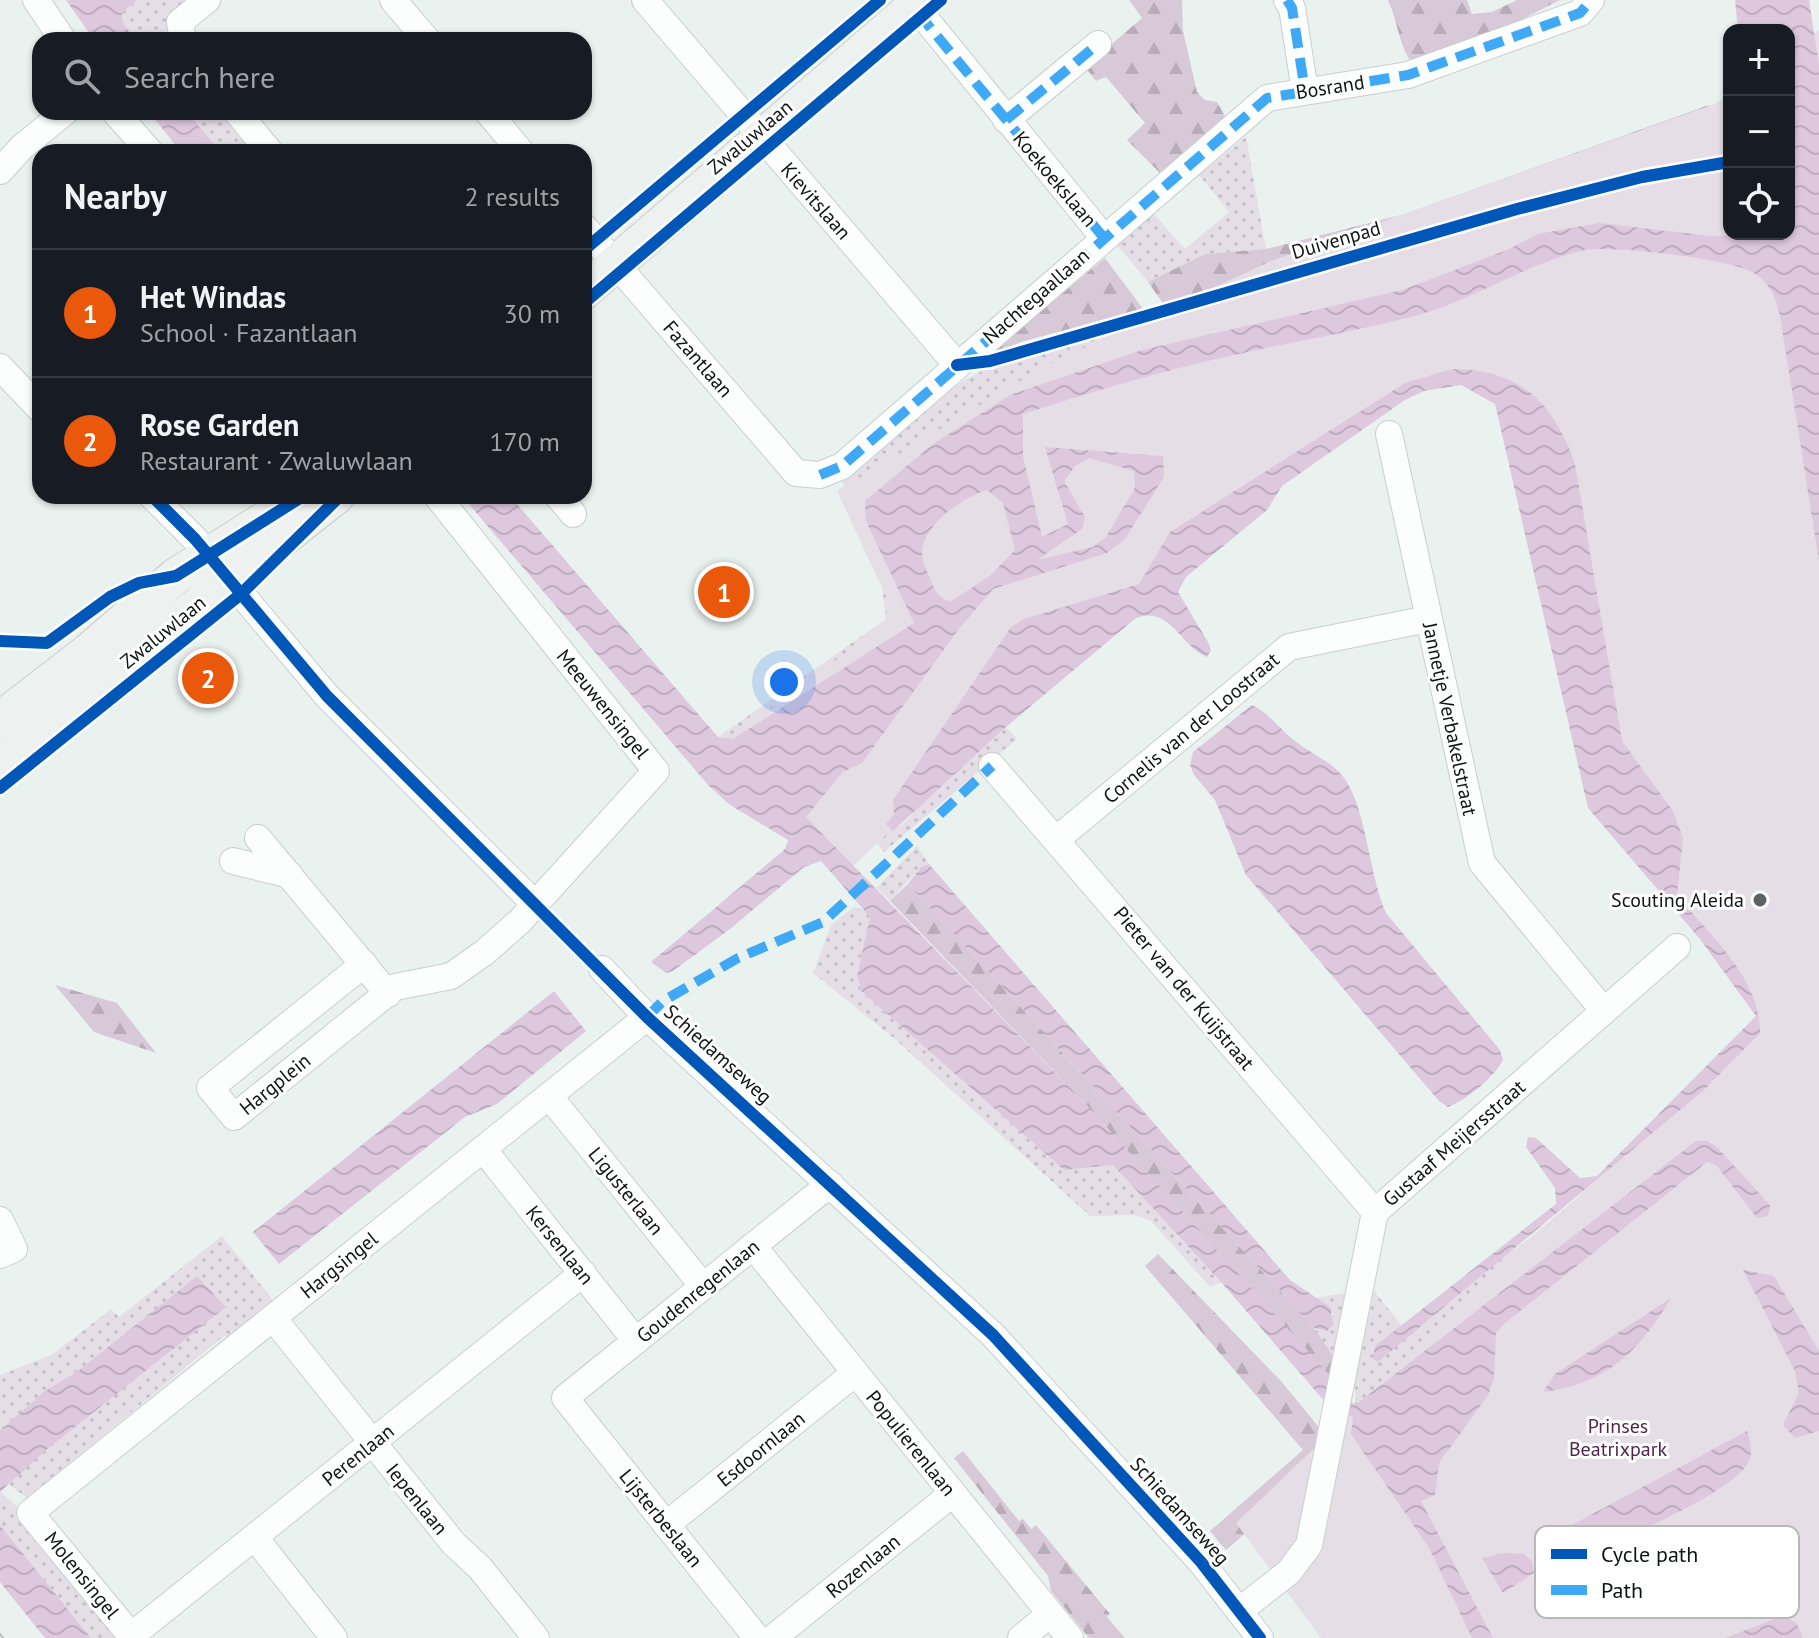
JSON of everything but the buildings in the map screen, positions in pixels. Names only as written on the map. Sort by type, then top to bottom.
[{"type":"main road","name":"Zwaluwlaan","points":[[597,251],[756,131],[910,2]]},
{"type":"main road","name":"Zwaluwlaan","points":[[0,762],[218,567],[293,504]]},
{"type":"main road","name":"Zwaluwlaan","points":[[0,720],[88,652],[176,576],[218,567],[323,504]]},
{"type":"street","points":[[36,0],[58,32]]},
{"type":"street","points":[[182,32],[180,22],[207,0]]},
{"type":"street","points":[[393,0],[420,32]]},
{"type":"street","name":"Kievitslaan","points":[[645,0],[957,365]]},
{"type":"street","points":[[1287,0],[1305,91]]},
{"type":"street","name":"Bosrand","points":[[1104,238],[1267,98],[1408,75],[1580,13],[1591,0]]},
{"type":"street","name":"Koekoekslaan","points":[[910,2],[1104,238]]},
{"type":"street","name":"Koekoekslaan","points":[[1006,120],[1098,44]]},
{"type":"street","points":[[0,171],[22,147],[55,120]]},
{"type":"street","points":[[122,120],[143,144]]},
{"type":"street","points":[[244,120],[263,144]]},
{"type":"street","points":[[495,120],[514,144]]},
{"type":"street","name":"Nachtegaallaan","points":[[820,475],[842,466],[1104,238]]},
{"type":"street","name":"Fazantlaan","points":[[597,251],[796,473],[820,475]]},
{"type":"street","points":[[0,367],[32,401]]},
{"type":"street","name":"Jannetje Verbakelstraat","points":[[1389,434],[1482,863],[1604,1011]]},
{"type":"street","points":[[159,504],[218,567],[327,696],[535,904]]},
{"type":"street","name":"Meeuwensingel","points":[[443,504],[656,771],[535,904]]},
{"type":"street","name":"Cornelis van der Loostraat","points":[[1057,839],[1289,647],[1428,619]]},
{"type":"street","name":"Pieter van der Kuijstraat","points":[[992,766],[1375,1212]]},
{"type":"street","points":[[258,838],[388,994]]},
{"type":"street","points":[[233,861],[290,875]]},
{"type":"street","name":"Hargplein","points":[[364,964],[210,1088],[234,1117],[395,987],[451,976],[485,952],[535,904]]},
{"type":"street","name":"Gustaaf Meijersstraat","points":[[1239,1611],[1289,1572],[1309,1545],[1375,1212],[1677,947]]},
{"type":"street","name":"Schiedamseweg","points":[[602,969],[647,1017],[993,1335],[1201,1562],[1260,1638]]},
{"type":"street","name":"Hargsingel","points":[[30,1513],[647,1017]]},
{"type":"street","name":"Ligusterlaan","points":[[549,1096],[703,1286]]},
{"type":"street","name":"Kersenlaan","points":[[483,1149],[636,1341]]},
{"type":"street","name":"Goudenregenlaan","points":[[565,1398],[830,1184]]},
{"type":"street","points":[[0,1220],[14,1249],[0,1255]]},
{"type":"street","name":"Populierenlaan","points":[[753,1246],[1070,1638]]},
{"type":"street","name":"Perenlaan","points":[[132,1637],[583,1273]]},
{"type":"street","name":"Iepenlaan","points":[[273,1318],[536,1638]]},
{"type":"street","name":"Esdoornlaan","points":[[666,1525],[855,1373]]},
{"type":"street","name":"Lijsterbeslaan","points":[[565,1398],[757,1638]]},
{"type":"street","name":"Rozenlaan","points":[[773,1638],[952,1494]]},
{"type":"street","name":"Molensingel","points":[[30,1513],[132,1637]]},
{"type":"street","points":[[256,1539],[334,1638]]},
{"type":"street","points":[[1021,1638],[1050,1614]]},
{"type":"green space","points":[[137,0],[188,0],[170,15],[167,32],[130,32],[123,22],[122,13]]},
{"type":"green space","points":[[1129,0],[1182,0],[1183,31],[1197,92],[1205,100],[1217,102],[1226,118],[1160,173],[1127,140],[1145,123],[1106,77],[1096,81],[1085,67],[1142,18]]},
{"type":"green space","points":[[1388,0],[1467,0],[1472,14],[1492,12],[1517,0],[1560,0],[1501,30],[1411,62]]},
{"type":"green space","name":"Prinses Beatrixpark","points":[[1819,30],[1819,1638],[1321,1638],[1236,1523],[1755,1028],[1758,1015],[1747,995],[1589,799],[1495,381],[1438,381],[1386,404],[1115,616],[850,869],[719,747],[895,616],[837,491],[1045,366],[1271,261],[1715,104],[1723,98],[1723,240],[1795,240],[1795,48]]},
{"type":"green space","points":[[1709,105],[1713,129],[1249,287],[1164,305],[1148,282],[1205,254],[1266,249],[1405,214]]},
{"type":"green space","points":[[194,120],[225,120],[245,144],[214,144]]},
{"type":"green space","points":[[1246,137],[1266,249],[1205,254],[1148,282],[1116,244],[1153,213],[1185,249],[1229,212],[1199,175]]},
{"type":"green space","points":[[1105,258],[1143,309],[1021,342],[983,359]]},
{"type":"green space","points":[[1132,326],[1135,352],[914,623],[733,739],[718,737],[886,619],[881,577],[842,480],[918,414],[967,379],[1026,353]]},
{"type":"green space","points":[[1253,482],[891,829],[906,821],[922,801],[1006,727],[1017,739],[884,852],[867,829]]},
{"type":"green space","points":[[917,846],[929,864],[921,867],[890,901],[876,888]]},
{"type":"green space","points":[[908,884],[1314,1328],[1337,1362],[1334,1381],[1082,1100],[890,901]]},
{"type":"green space","points":[[854,907],[864,910],[870,917],[857,976],[861,991],[1064,1170],[1113,1165],[1221,1282],[1210,1287],[1151,1221],[1135,1215],[1090,1216],[896,1040],[813,973],[831,925]]},
{"type":"green space","points":[[55,985],[117,1003],[156,1053],[94,1032]]},
{"type":"green space","points":[[1777,1014],[1580,1230],[1355,1405],[1355,1382],[1374,1291],[1402,1326],[1375,1346],[1530,1238],[1704,1090]]},
{"type":"green space","points":[[222,1236],[277,1305],[236,1338],[224,1336],[27,1498],[7,1483],[46,1450],[78,1371],[43,1392],[0,1431],[0,1375],[53,1354],[111,1309],[119,1317]]},
{"type":"green space","points":[[1158,1254],[1281,1381],[1339,1452],[1226,1550],[1210,1531],[1303,1450],[1145,1266]]},
{"type":"green space","points":[[1351,1292],[1337,1362],[1314,1329],[1327,1331],[1334,1324],[1333,1313],[1315,1298]]},
{"type":"green space","points":[[963,1451],[1019,1521],[1023,1519],[1031,1529],[1036,1525],[1110,1614],[1107,1617],[1125,1638],[1089,1638],[1051,1591],[1048,1576],[954,1458]]},
{"type":"green space","points":[[0,1491],[26,1515],[123,1638],[91,1638],[0,1525]]},
{"type":"water","points":[[66,0],[137,0],[122,13],[123,22],[130,32],[88,32]]},
{"type":"water","points":[[1735,0],[1809,0],[1819,65],[1819,561],[1780,316],[1768,286],[1752,272],[1720,262],[1644,251],[1585,250],[1541,264],[1455,302],[1411,317],[1196,364],[1023,414],[1023,456],[1042,537],[1068,524],[1045,447],[1163,456],[1164,477],[1125,539],[1107,553],[993,589],[958,630],[862,763],[843,772],[806,817],[1082,1100],[1310,1353],[1331,1377],[1330,1383],[1355,1405],[1696,1141],[1707,1141],[1717,1147],[1770,1205],[1768,1216],[1757,1218],[1716,1165],[1707,1162],[1496,1333],[1494,1379],[1488,1395],[1439,1463],[1435,1495],[1421,1501],[1493,1638],[1472,1638],[1429,1548],[1351,1434],[1353,1418],[1328,1395],[1326,1403],[1221,1282],[1113,1165],[1064,1170],[861,991],[857,976],[870,917],[821,861],[804,867],[730,929],[673,971],[666,973],[651,962],[785,849],[788,840],[730,805],[708,785],[469,504],[517,504],[718,737],[733,739],[914,623],[866,521],[865,501],[933,444],[1010,395],[1142,350],[1402,290],[1507,250],[1538,234],[1599,223],[1723,236],[1723,240],[1795,240],[1795,24],[1737,24]],"holes":[[[1089,458],[1134,471],[1135,488],[1106,537],[1093,547],[1037,560],[1082,529],[1085,517],[1064,481],[1075,466]],[[987,490],[1003,503],[1015,550],[990,576],[950,602],[939,595],[933,586],[922,554],[928,533],[945,514]]]},
{"type":"water","points":[[155,120],[194,120],[214,144],[175,144]]},
{"type":"water","points":[[1452,369],[1497,375],[1515,383],[1545,407],[1566,442],[1575,464],[1622,741],[1673,811],[1683,838],[1677,895],[1731,958],[1742,976],[1758,1013],[1760,1033],[1704,1090],[1378,1362],[1373,1358],[1375,1346],[1556,1204],[1555,1188],[1526,1147],[1528,1137],[1536,1138],[1580,1178],[1597,1176],[1756,1016],[1699,938],[1588,808],[1495,404],[1461,385],[1424,391],[1405,400],[1282,486],[1267,510],[1186,577],[1178,592],[1208,642],[1211,650],[1207,657],[1158,617],[1148,615],[1136,618],[1006,727],[893,831],[886,824],[894,814],[893,800],[1011,627],[1024,619],[1139,584],[1170,532],[1405,383]]},
{"type":"water","points":[[1252,705],[1342,775],[1359,811],[1386,913],[1500,1050],[1503,1060],[1493,1074],[1455,1104],[1448,1107],[1439,1101],[1246,875],[1215,800],[1194,775],[1190,765],[1193,752]]},
{"type":"water","points":[[929,864],[1290,1280],[1330,1307],[1334,1324],[1327,1331],[1314,1328],[908,884],[921,867]]},
{"type":"water","points":[[554,991],[586,1031],[497,1104],[465,1117],[279,1264],[253,1232]]},
{"type":"water","points":[[1743,1270],[1774,1276],[1819,1351],[1819,1431],[1795,1438],[1783,1425],[1799,1393],[1795,1371]]},
{"type":"water","points":[[197,1276],[226,1307],[46,1450],[0,1492],[0,1431],[43,1392],[78,1371]]},
{"type":"water","points":[[1671,1298],[1646,1334],[1619,1362],[1586,1381],[1543,1392],[1555,1374]]},
{"type":"water","points":[[1747,1431],[1751,1449],[1749,1461],[1740,1473],[1700,1501],[1650,1526],[1572,1525]]},
{"type":"water","points":[[0,1525],[91,1638],[45,1638],[0,1582]]},
{"type":"water","points":[[1504,1553],[1524,1554],[1532,1561],[1534,1573],[1503,1593],[1482,1558]]},
{"type":"water","points":[[1777,1618],[1789,1618],[1797,1624],[1803,1638],[1725,1638]]},
{"type":"tram line","points":[[0,1634],[3,1638]]},
{"type":"marked path","points":[[1287,0],[1292,8],[1305,91]]},
{"type":"marked path","points":[[820,475],[842,466],[1267,98],[1408,75],[1580,13],[1591,0]]},
{"type":"marked path","points":[[918,13],[1104,238]]},
{"type":"marked path","points":[[1006,120],[1098,44]]},
{"type":"marked path","points":[[647,1017],[663,1001],[738,958],[823,922],[992,766]]},
{"type":"cycle path","points":[[592,243],[880,0]]},
{"type":"cycle path","points":[[592,296],[941,0]]},
{"type":"cycle path","name":"Duivenpad","points":[[957,365],[990,361],[1517,209],[1642,177],[1723,163]]},
{"type":"cycle path","points":[[160,504],[195,539],[327,696],[647,1017],[993,1335],[1201,1562],[1260,1638]]},
{"type":"cycle path","points":[[0,641],[47,643],[110,597],[139,583],[176,576],[290,504]]},
{"type":"cycle path","points":[[0,788],[241,594],[332,504]]},
{"type":"place","name":"Het Windas","points":[[724,592]]},
{"type":"place","name":"Rose Garden","points":[[208,678]]},
{"type":"place","name":"Scouting Aleida","points":[[1760,900]]}]
